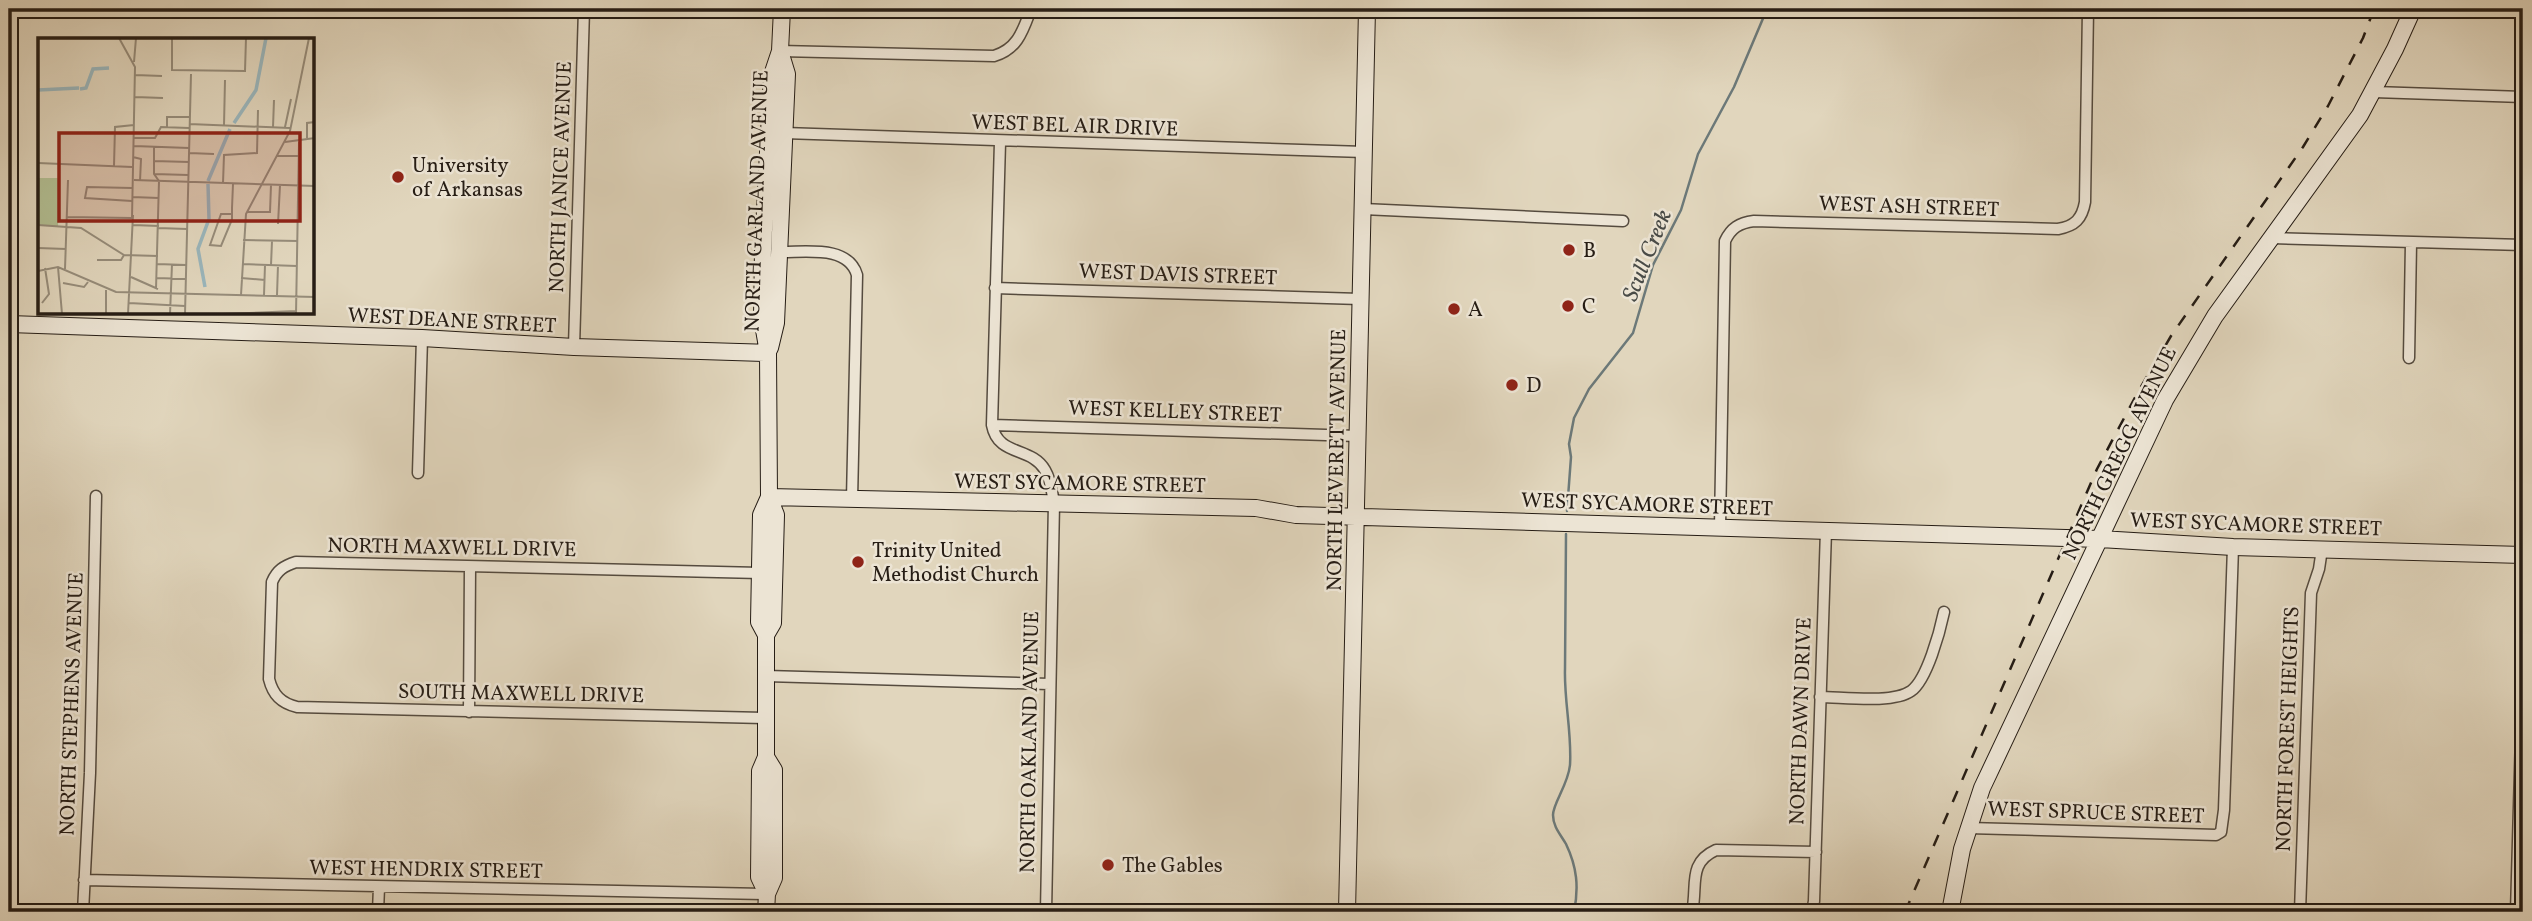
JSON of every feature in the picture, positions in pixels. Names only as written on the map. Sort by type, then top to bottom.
[{"type":"street","name":"NORTH JANICE AVENUE","points":[[574,347],[584,9]]},
{"type":"street","name":"NORTH GARLAND AVENUE","points":[[766,635],[774,623],[776,515],[769,497],[768,353],[762,323],[763,249],[772,75],[780,51],[782,9]]},
{"type":"street","points":[[780,51],[994,57],[1006,53],[1017,42],[1031,9]]},
{"type":"street","name":"NORTH LEVERETT AVENUE","points":[[1347,912],[1367,9]]},
{"type":"street","name":"WEST ASH STREET","points":[[1720,527],[1725,242],[1729,232],[1737,225],[1754,221],[2058,229],[2069,227],[2078,221],[2085,202],[2088,9]]},
{"type":"street","name":"NORTH GREGG AVENUE","points":[[1950,912],[1956,874],[1982,789],[2165,400],[2193,350],[2360,116],[2413,9]]},
{"type":"street","name":"NORTH GARLAND AVENUE","points":[[768,353],[776,323],[787,74],[780,51]]},
{"type":"street","points":[[2374,92],[2523,97]]},
{"type":"street","name":"WEST BEL AIR DRIVE","points":[[784,133],[1364,152]]},
{"type":"street","points":[[992,425],[1000,142]]},
{"type":"street","points":[[1363,209],[1623,221]]},
{"type":"street","points":[[2272,238],[2523,245]]},
{"type":"street","points":[[2409,358],[2411,243]]},
{"type":"street","points":[[778,252],[842,255],[852,262],[858,275],[852,499]]},
{"type":"street","name":"WEST DAVIS STREET","points":[[995,288],[1360,299]]},
{"type":"street","name":"WEST DEANE STREET","points":[[9,324],[768,353]]},
{"type":"street","points":[[418,473],[422,338]]},
{"type":"street","name":"WEST KELLEY STREET","points":[[992,425],[1358,436]]},
{"type":"street","name":"NORTH OAKLAND AVENUE","points":[[992,425],[993,434],[1001,444],[1033,458],[1045,469],[1052,487],[1054,503],[1046,912]]},
{"type":"street","name":"NORTH STEPHENS AVENUE","points":[[83,912],[90,774],[96,496]]},
{"type":"street","name":"NORTH GARLAND AVENUE","points":[[766,912],[767,894],[759,877],[760,771],[766,757],[766,635],[759,622],[761,515],[769,497]]},
{"type":"street","name":"WEST SYCAMORE STREET","points":[[769,497],[1256,508],[1296,515],[2100,538],[2233,547],[2523,555]]},
{"type":"street","name":"NORTH DAWN DRIVE","points":[[1812,912],[1826,530]]},
{"type":"street","name":"WEST SPRUCE STREET","points":[[1968,828],[2169,835],[2216,835],[2221,832],[2233,547]]},
{"type":"street","name":"NORTH FOREST HEIGHTS","points":[[2300,912],[2311,593],[2322,549]]},
{"type":"street","name":"NORTH MAXWELL DRIVE","points":[[278,699],[269,679],[271,594],[276,573],[284,566],[296,562],[760,573]]},
{"type":"street","points":[[468,712],[470,568]]},
{"type":"street","points":[[1820,697],[1877,698],[1899,696],[1912,691],[1920,681],[1940,633],[1944,612]]},
{"type":"street","points":[[2516,912],[2523,665]]},
{"type":"street","points":[[766,676],[1049,684]]},
{"type":"street","name":"SOUTH MAXWELL DRIVE","points":[[278,699],[297,707],[766,718]]},
{"type":"street","points":[[1692,912],[1697,865],[1703,856],[1716,850],[1816,852]]},
{"type":"street","name":"WEST HENDRIX STREET","points":[[84,880],[767,894]]},
{"type":"street","points":[[378,912],[379,887]]},
{"type":"waterway","name":"Scull Creek","points":[[1567,511],[1571,457],[1569,444],[1574,418],[1589,389],[1633,333],[1653,265],[1681,210],[1698,154],[1734,87],[1767,9]]},
{"type":"waterway","name":"Scull Creek","points":[[1566,534],[1565,681],[1570,765],[1567,780],[1555,805],[1553,819],[1575,869],[1577,886],[1574,912]]},
{"type":"railway","points":[[1905,912],[2097,469],[2171,336],[2303,147],[2328,106],[2363,38],[2374,9]]},
{"type":"place","name":"University of Arkansas","points":[[398,177]]},
{"type":"place","name":"B","points":[[1569,250]]},
{"type":"place","name":"C","points":[[1568,306]]},
{"type":"place","name":"A","points":[[1454,309]]},
{"type":"place","name":"D","points":[[1512,385]]},
{"type":"place","name":"Trinity United Methodist Church","points":[[858,562]]},
{"type":"place","name":"The Gables","points":[[1108,865]]}]
